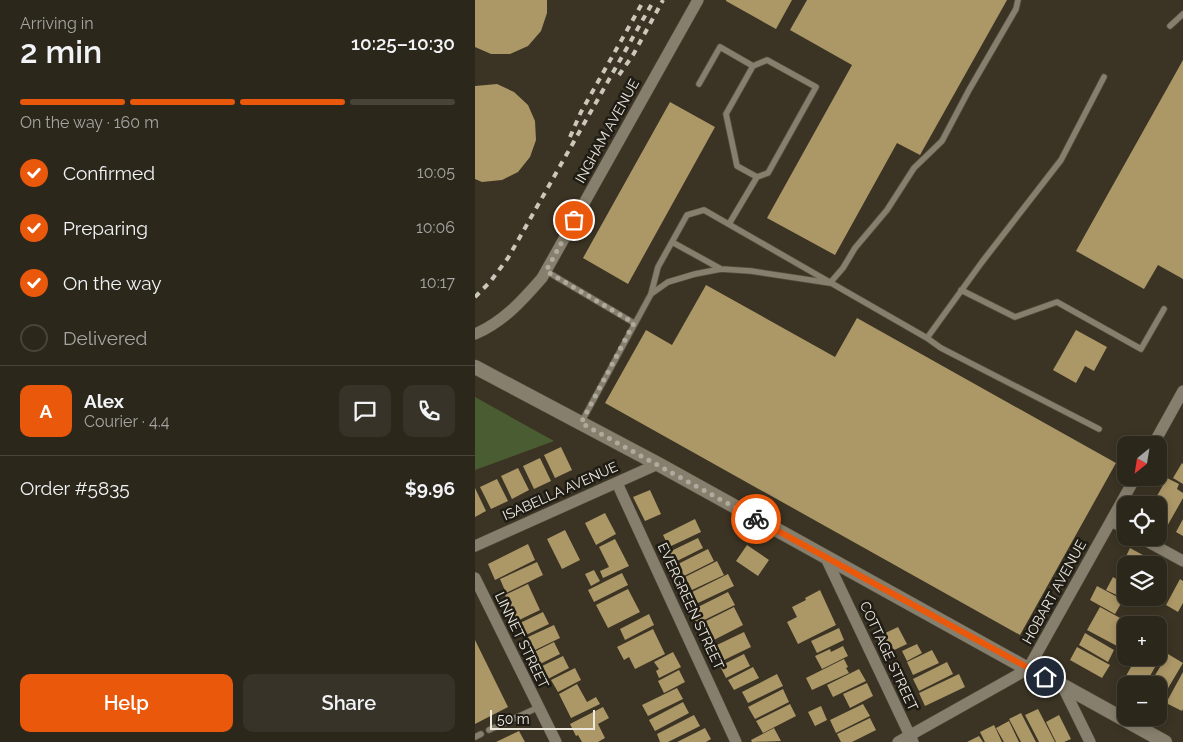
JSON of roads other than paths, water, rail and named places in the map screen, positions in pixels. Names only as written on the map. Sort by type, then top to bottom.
[{"type":"street","name":"INGHAM AVENUE","points":[[475,334],[486,329],[522,302],[546,271],[698,0]]},
{"type":"street","points":[[475,367],[658,464],[1028,669],[1062,685],[1165,742]]},
{"type":"street","points":[[1158,436],[1183,391]]},
{"type":"street","name":"ISABELLA AVENUE","points":[[475,546],[658,464]]},
{"type":"street","name":"EVERGREEN STREET","points":[[617,482],[736,742]]},
{"type":"street","name":"HOBART AVENUE","points":[[1028,669],[1131,486]]},
{"type":"street","points":[[1111,521],[1117,524]]},
{"type":"street","points":[[1156,546],[1183,560]]},
{"type":"street","name":"COTTAGE STREET","points":[[825,556],[912,739]]},
{"type":"street","name":"LINNET STREET","points":[[475,578],[556,742]]},
{"type":"street","points":[[898,742],[912,739],[1028,669]]},
{"type":"street","points":[[1062,685],[1090,742]]},
{"type":"lane","points":[[830,283],[843,268],[855,248],[887,210],[914,168],[942,140],[1016,9],[1018,0]]},
{"type":"lane","points":[[1170,26],[1183,14]]},
{"type":"lane","points":[[699,84],[721,47],[753,66]]},
{"type":"lane","points":[[729,224],[757,177],[768,173],[816,87],[767,60],[753,66],[726,114],[737,166],[757,177]]},
{"type":"lane","points":[[927,338],[961,290],[1061,160],[1103,77]]},
{"type":"lane","points":[[581,423],[651,294],[659,267],[687,215],[704,210],[927,338],[941,348],[1099,429]]},
{"type":"lane","points":[[672,242],[721,269]]},
{"type":"lane","points":[[651,294],[668,282],[721,269],[751,271],[830,283]]},
{"type":"lane","points":[[546,271],[634,323]]},
{"type":"lane","points":[[961,290],[1015,317],[1057,302],[1141,349],[1164,309]]},
{"type":"lane","points":[[489,730],[539,707]]},
{"type":"railway","points":[[570,137],[581,112],[644,0]]},
{"type":"railway","points":[[475,297],[490,282],[508,258],[654,0]]},
{"type":"railway","points":[[619,75],[633,55],[663,0]]}]
